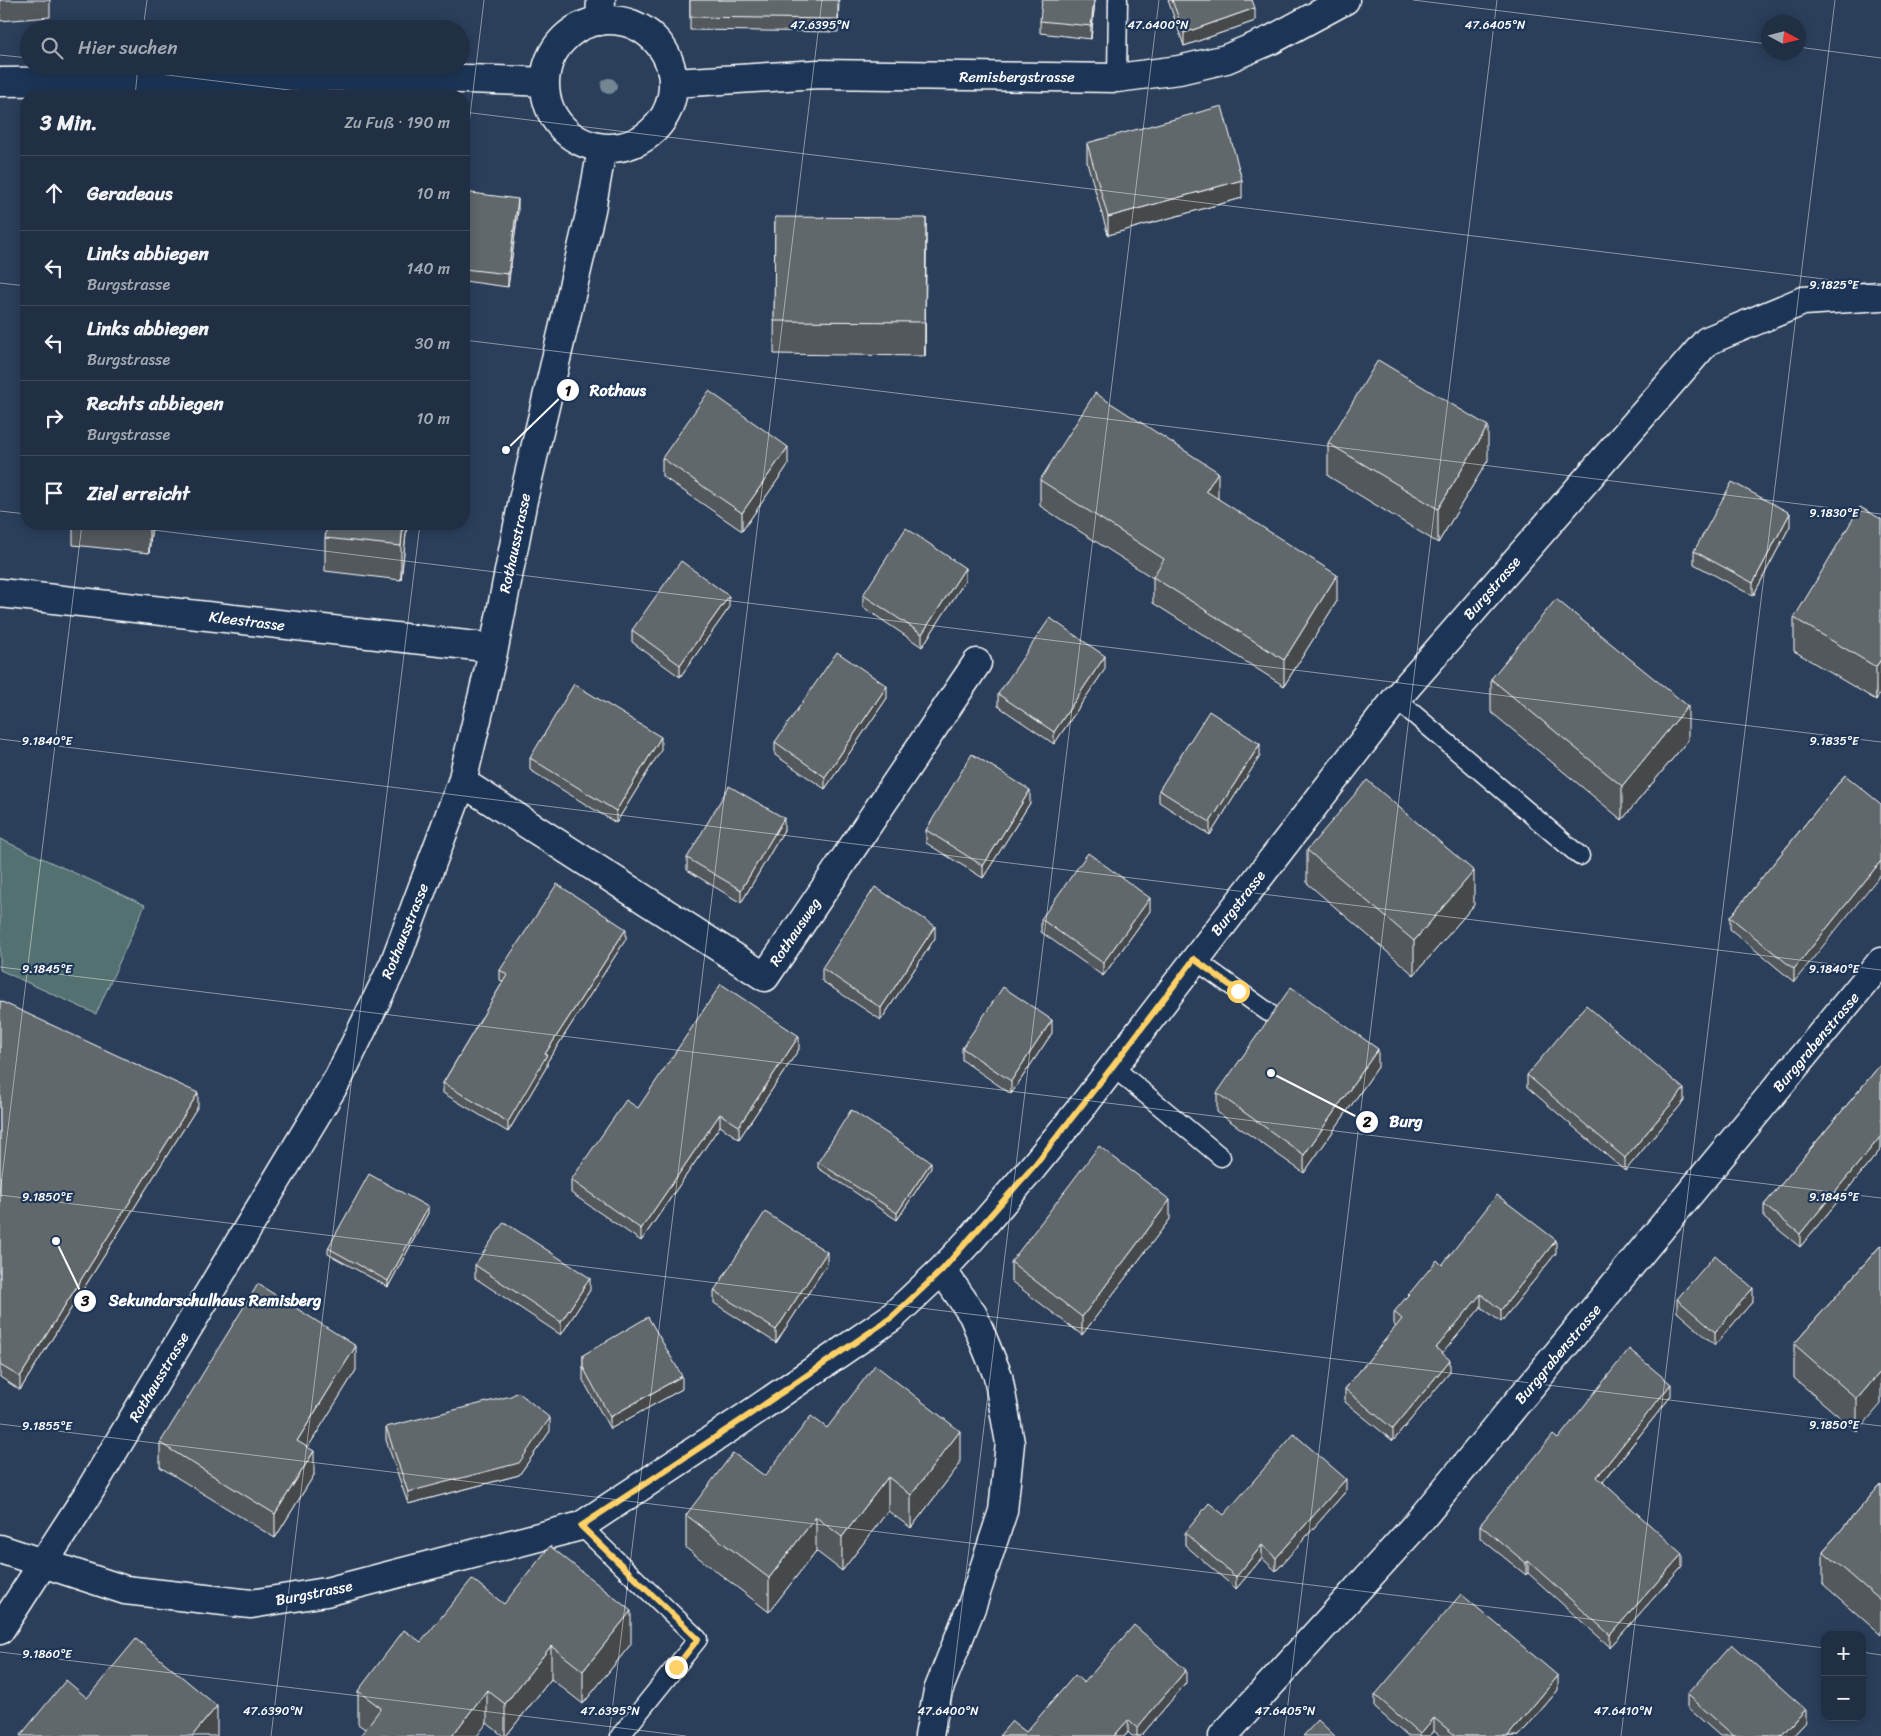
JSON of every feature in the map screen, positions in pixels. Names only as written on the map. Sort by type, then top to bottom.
[{"type":"street","name":"Remisbergstrasse","points":[[674,83],[818,74],[1117,78],[1179,70],[1226,59],[1271,40],[1345,0]]},
{"type":"street","points":[[600,10],[621,21],[641,28],[658,43],[670,62],[674,83],[668,110],[653,132],[629,146],[602,149],[579,142],[560,127],[548,106],[544,82],[549,60],[561,41],[600,10]]},
{"type":"street","points":[[0,82],[484,78],[544,82]]},
{"type":"street","name":"Rothausstrasse","points":[[0,1630],[86,1497],[339,1077],[394,964],[462,782],[494,648],[523,500],[591,210],[602,149]]},
{"type":"street","name":"Burgstrasse","points":[[44,1564],[125,1590],[251,1604],[326,1592],[581,1526],[746,1417],[892,1317],[942,1270],[1033,1167],[1396,699],[1707,341],[1803,301],[1881,296]]},
{"type":"street","name":"Kleestrasse","points":[[0,593],[494,648]]},
{"type":"street","name":"Rothausweg","points":[[462,782],[765,977],[977,663]]},
{"type":"street","name":"Burggrabenstrasse","points":[[1223,1736],[1416,1526],[1881,962]]},
{"type":"street","points":[[929,1736],[938,1691],[972,1605],[1003,1511],[1010,1443],[998,1376],[973,1315],[942,1270]]},
{"type":"street","points":[[0,1549],[44,1564]]},
{"type":"lane","points":[[1117,78],[1118,0]]},
{"type":"lane","points":[[1396,699],[1580,856]]},
{"type":"lane","points":[[1194,959],[1268,1012]]},
{"type":"lane","points":[[1113,1066],[1221,1156]]},
{"type":"lane","points":[[581,1526],[698,1639],[620,1736]]},
{"type":"green space","points":[[0,839],[145,905],[96,1014],[0,970]]},
{"type":"building","points":[[690,0],[838,0],[838,19],[690,17]]},
{"type":"building","points":[[1042,0],[1094,0],[1091,26],[1040,21]]},
{"type":"building","points":[[1172,0],[1252,0],[1255,8],[1184,33]]},
{"type":"building","points":[[1222,106],[1242,180],[1108,217],[1087,143]]},
{"type":"building","points":[[470,193],[518,199],[508,274],[470,270]]},
{"type":"building","points":[[775,217],[926,218],[925,322],[774,321]]},
{"type":"building","points":[[1378,360],[1488,426],[1438,509],[1328,443]]},
{"type":"building","points":[[709,391],[788,447],[742,513],[662,458]]},
{"type":"building","points":[[1095,393],[1218,472],[1206,491],[1337,575],[1284,660],[1153,577],[1164,559],[1040,480]]},
{"type":"building","points":[[1732,482],[1790,513],[1753,583],[1694,551]]},
{"type":"building","points":[[1860,507],[1881,519],[1881,659],[1876,667],[1794,618]]},
{"type":"building","points":[[906,528],[965,568],[922,634],[863,595]]},
{"type":"building","points":[[326,530],[402,530],[401,546],[325,538]]},
{"type":"building","points":[[681,561],[729,596],[680,665],[632,630]]},
{"type":"building","points":[[1556,599],[1688,706],[1622,786],[1491,679]]},
{"type":"building","points":[[1050,618],[1105,656],[1054,732],[998,694]]},
{"type":"building","points":[[837,652],[887,686],[825,777],[775,742]]},
{"type":"building","points":[[574,684],[661,737],[616,811],[530,758]]},
{"type":"building","points":[[1209,711],[1260,744],[1210,822],[1159,790]]},
{"type":"building","points":[[972,754],[1030,790],[983,866],[926,830]]},
{"type":"building","points":[[1845,775],[1881,804],[1881,861],[1794,969],[1730,917]]},
{"type":"building","points":[[1367,780],[1474,871],[1414,941],[1307,850]]},
{"type":"building","points":[[729,786],[784,818],[741,890],[687,858]]},
{"type":"building","points":[[1088,853],[1150,898],[1103,963],[1041,919]]},
{"type":"building","points":[[557,884],[626,929],[545,1054],[547,1055],[508,1122],[443,1083],[507,975],[500,970]]},
{"type":"building","points":[[875,887],[935,926],[881,1008],[822,968]]},
{"type":"building","points":[[721,984],[799,1036],[739,1126],[720,1114],[641,1229],[571,1180],[626,1100],[638,1108]]},
{"type":"building","points":[[1003,987],[1052,1020],[1011,1081],[962,1048]]},
{"type":"building","points":[[1291,987],[1378,1049],[1304,1155],[1217,1093]]},
{"type":"building","points":[[0,1001],[198,1093],[20,1377],[0,1365]]},
{"type":"building","points":[[1586,1005],[1684,1089],[1625,1158],[1527,1075]]},
{"type":"building","points":[[1881,1064],[1881,1136],[1800,1234],[1764,1205]]},
{"type":"building","points":[[851,1110],[931,1162],[897,1213],[818,1162]]},
{"type":"building","points":[[1099,1146],[1170,1200],[1082,1317],[1011,1262]]},
{"type":"building","points":[[369,1174],[428,1207],[388,1281],[328,1248]]},
{"type":"building","points":[[1497,1195],[1556,1240],[1501,1310],[1481,1294],[1436,1348],[1450,1360],[1393,1429],[1345,1389],[1402,1319],[1394,1312],[1437,1260],[1442,1265]]},
{"type":"building","points":[[765,1212],[827,1252],[776,1330],[714,1291]]},
{"type":"building","points":[[504,1222],[590,1278],[561,1322],[475,1265]]},
{"type":"building","points":[[1881,1245],[1881,1371],[1857,1399],[1794,1344]]},
{"type":"building","points":[[1715,1255],[1753,1288],[1715,1332],[1677,1299]]},
{"type":"building","points":[[258,1284],[356,1346],[297,1441],[314,1451],[275,1514],[160,1443]]},
{"type":"building","points":[[648,1317],[682,1376],[610,1417],[583,1367],[583,1355]]},
{"type":"building","points":[[1629,1349],[1671,1384],[1597,1477],[1682,1554],[1610,1635],[1528,1561],[1526,1563],[1480,1525],[1553,1435],[1558,1439]]},
{"type":"building","points":[[875,1365],[960,1431],[911,1495],[888,1477],[842,1537],[816,1517],[769,1578],[686,1515],[733,1453],[765,1476],[811,1416],[827,1428]]},
{"type":"building","points":[[518,1392],[550,1418],[519,1463],[408,1492],[386,1427],[511,1396]]},
{"type":"building","points":[[1294,1434],[1346,1479],[1276,1558],[1262,1545],[1236,1577],[1185,1533],[1209,1503],[1224,1515]]},
{"type":"building","points":[[1881,1484],[1881,1601],[1823,1551]]},
{"type":"building","points":[[550,1546],[631,1611],[583,1671],[551,1646],[505,1704],[487,1690],[452,1736],[360,1736],[381,1708],[358,1691],[404,1630],[421,1642],[472,1579],[504,1604]]},
{"type":"building","points":[[1461,1594],[1558,1676],[1508,1736],[1456,1736],[1434,1718],[1420,1734],[1375,1695]]},
{"type":"building","points":[[1134,1625],[1186,1670],[1137,1728],[1128,1720],[1114,1736],[999,1736],[1012,1721],[1026,1732],[1075,1675],[1084,1683]]},
{"type":"building","points":[[136,1639],[217,1706],[192,1736],[20,1736],[66,1680],[87,1698]]},
{"type":"building","points":[[1732,1644],[1805,1709],[1781,1736],[1734,1736],[1687,1694]]},
{"type":"building","points":[[1318,1720],[1335,1736],[1303,1736]]},
{"type":"place","name":"Rothaus","points":[[506,450]]},
{"type":"place","name":"Burg","points":[[1271,1073]]},
{"type":"place","name":"Sekundarschulhaus Remisberg","points":[[56,1241]]},
{"type":"route","points":[[676,1667],[698,1639],[581,1526],[746,1417],[892,1317],[942,1270],[1033,1167],[1194,959],[1238,991]]}]
